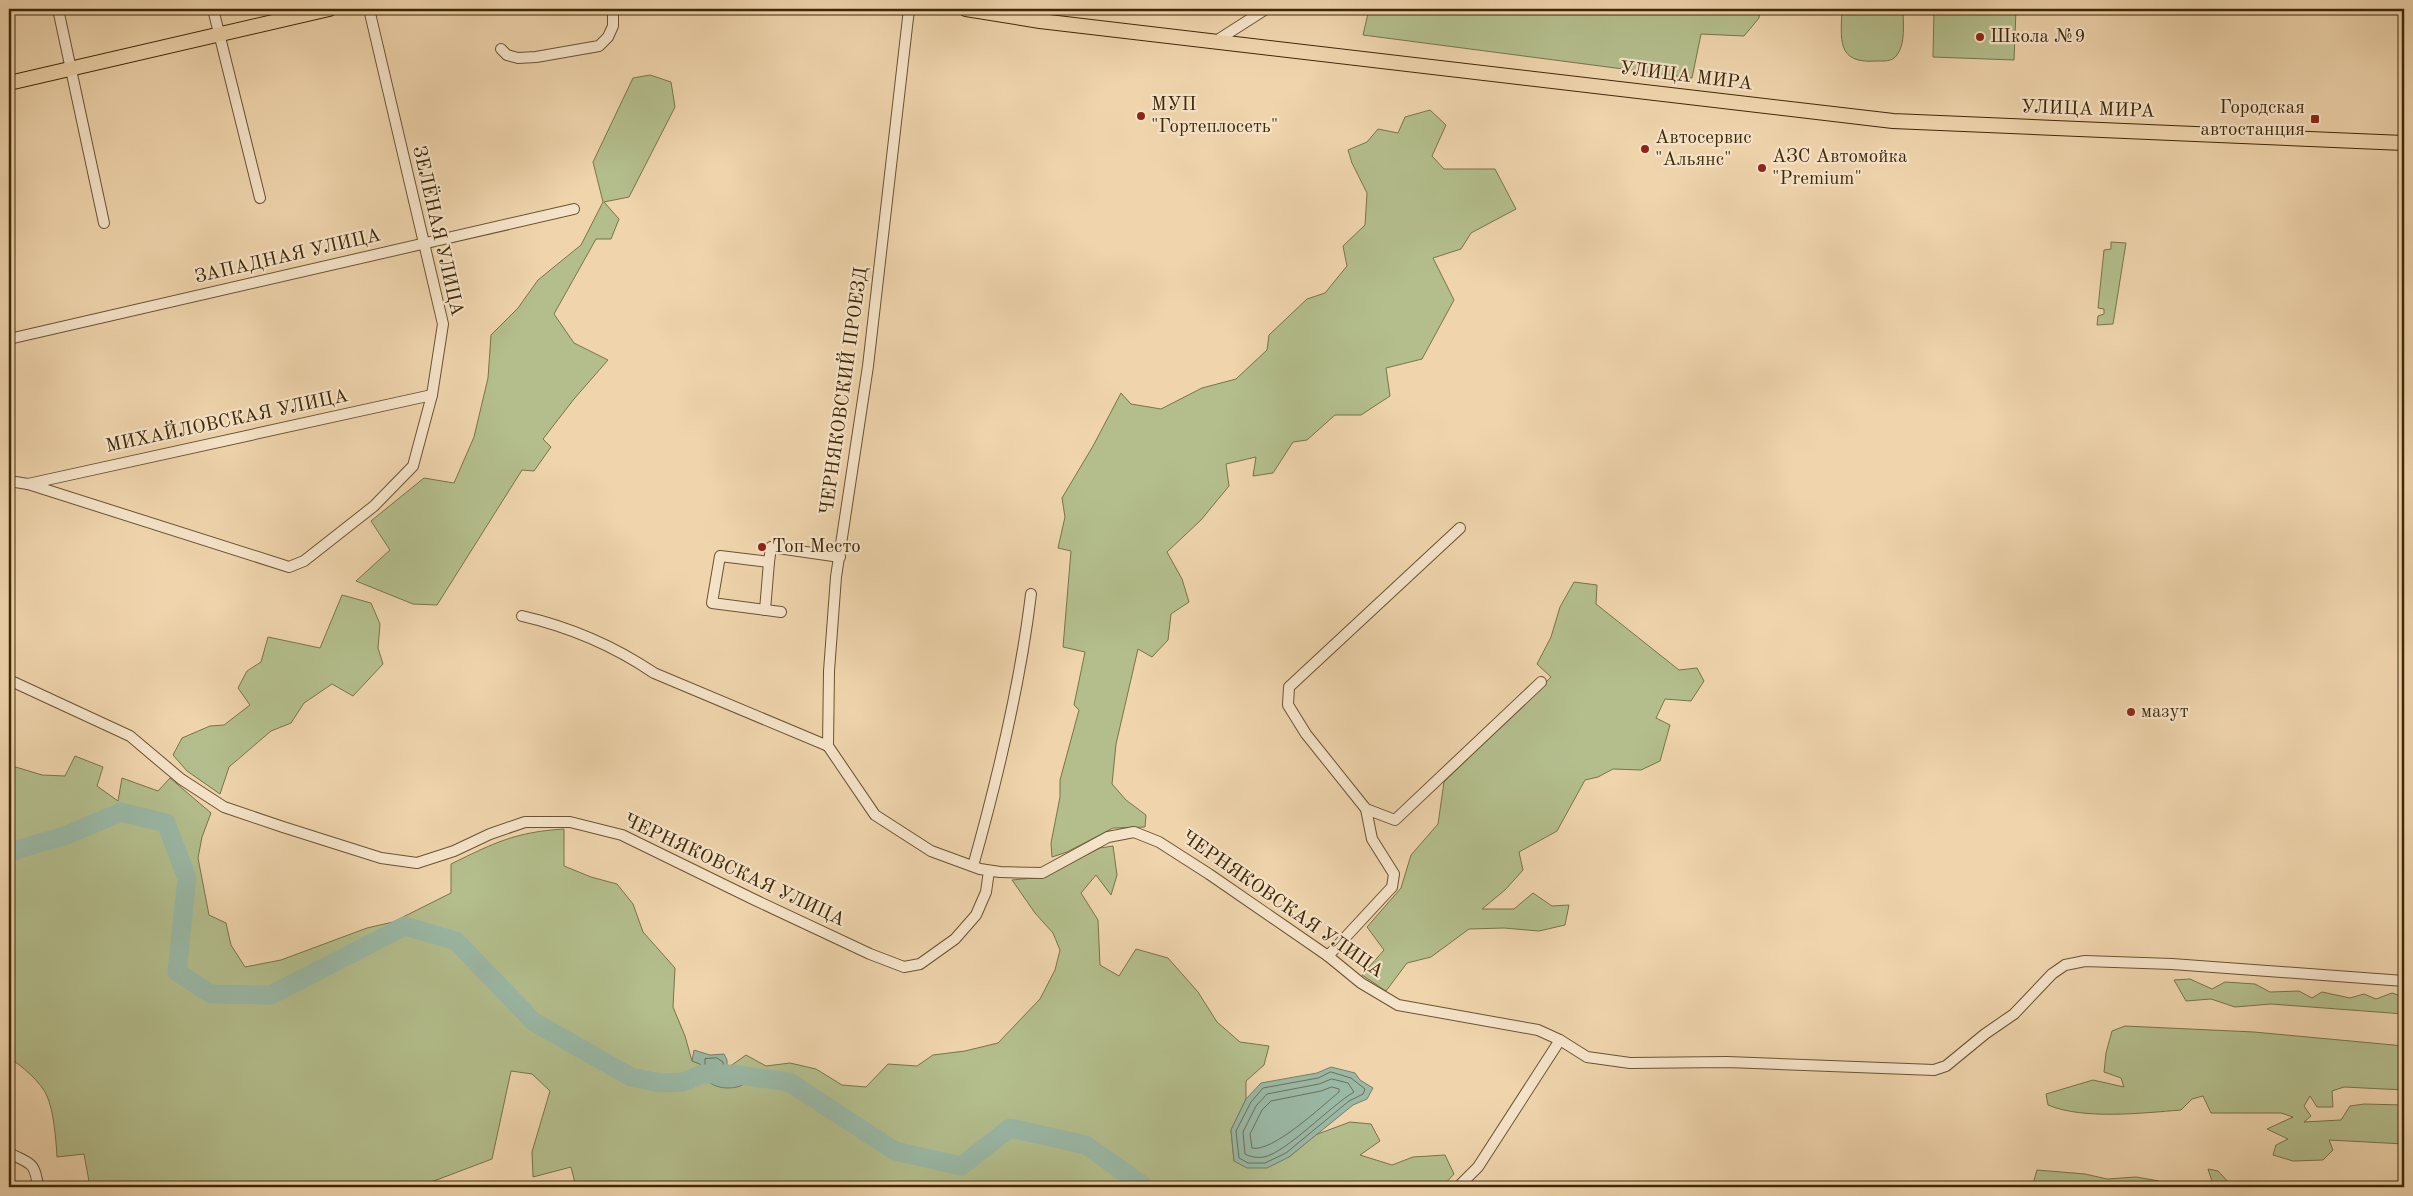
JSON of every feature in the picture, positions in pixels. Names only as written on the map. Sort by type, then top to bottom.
[{"type":"main road","points":[[9,83],[329,9]]},
{"type":"main road","name":"УЛИЦА МИРА","points":[[966,9],[1004,16],[1893,121],[2404,143]]},
{"type":"street","points":[[58,9],[104,223]]},
{"type":"street","points":[[213,9],[260,198]]},
{"type":"street","name":"ЗЕЛЁНАЯ УЛИЦА","points":[[28,484],[290,568],[304,561],[374,506],[413,466],[432,395],[443,324],[426,245],[394,124],[369,9]]},
{"type":"street","points":[[501,49],[507,55],[518,58],[536,57],[599,46],[608,38],[613,26],[613,9]]},
{"type":"street","name":"ЧЕРНЯКОВСКИЙ ПРОЕЗД","points":[[828,746],[829,671],[840,557],[868,366],[910,9]]},
{"type":"street","points":[[1216,41],[1266,9]]},
{"type":"street","name":"ЗАПАДНАЯ УЛИЦА","points":[[9,338],[426,245],[574,209]]},
{"type":"street","name":"МИХАЙЛОВСКАЯ УЛИЦА","points":[[28,484],[432,395]]},
{"type":"street","points":[[9,481],[28,484]]},
{"type":"street","points":[[1328,956],[1392,886],[1394,874],[1372,839],[1366,809],[1306,734],[1288,704],[1289,687],[1460,528]]},
{"type":"street","points":[[765,610],[771,547],[840,557]]},
{"type":"street","points":[[769,562],[720,556],[712,603],[781,612]]},
{"type":"street","points":[[973,866],[991,802],[1024,653],[1031,594]]},
{"type":"street","points":[[522,616],[548,622],[585,636],[629,656],[654,673],[828,746]]},
{"type":"street","name":"ЧЕРНЯКОВСКАЯ УЛИЦА","points":[[9,680],[130,736],[181,779],[224,807],[283,828],[381,858],[417,863],[454,852],[490,834],[525,822],[570,822],[622,835],[800,921],[904,967],[920,964],[955,939],[976,915],[986,892],[989,870]]},
{"type":"street","points":[[1366,809],[1395,820],[1541,682]]},
{"type":"street","name":"ЧЕРНЯКОВСКАЯ УЛИЦА","points":[[828,746],[876,815],[931,851],[989,870],[1042,873],[1108,837],[1134,832],[1159,842],[1328,956],[1361,983],[1398,1005],[1538,1030],[1587,1056],[1630,1063],[1727,1062],[1934,1070],[1946,1066],[1985,1034],[2014,1014],[2052,974],[2065,965],[2084,961],[2172,964],[2404,981]]},
{"type":"street","points":[[1458,1187],[1478,1168],[1560,1040]]},
{"type":"street","points":[[13,1155],[29,1161],[36,1170],[38,1187]]},
{"type":"green space","points":[[1369,9],[1760,9],[1759,18],[1744,36],[1701,34],[1692,78],[1363,35]]},
{"type":"green space","points":[[1842,9],[1903,9],[1903,39],[1897,55],[1888,61],[1863,61],[1847,54],[1841,30]]},
{"type":"green space","points":[[1934,9],[2016,10],[2014,60],[1933,57]]},
{"type":"green space","points":[[650,75],[671,82],[675,107],[629,197],[604,202],[619,219],[611,239],[596,239],[554,314],[574,343],[608,360],[543,439],[551,447],[534,471],[522,470],[437,605],[413,604],[356,581],[390,550],[371,521],[424,478],[454,483],[474,437],[488,378],[491,335],[518,308],[538,280],[581,245],[603,202],[593,162],[633,78]]},
{"type":"green space","points":[[1430,110],[1446,125],[1432,156],[1444,169],[1495,169],[1516,209],[1471,233],[1461,249],[1433,258],[1454,300],[1422,359],[1386,368],[1390,396],[1361,415],[1335,415],[1307,440],[1293,442],[1273,473],[1253,476],[1256,457],[1226,464],[1229,486],[1201,520],[1167,552],[1182,579],[1189,602],[1171,614],[1168,640],[1152,657],[1138,649],[1116,744],[1112,784],[1126,800],[1146,815],[1145,827],[1113,828],[1067,852],[1052,857],[1051,843],[1060,797],[1060,780],[1079,710],[1074,705],[1085,652],[1063,647],[1071,551],[1058,548],[1065,517],[1062,498],[1093,446],[1121,393],[1131,404],[1161,409],[1202,388],[1236,379],[1267,350],[1269,335],[1307,299],[1325,293],[1347,266],[1343,246],[1365,225],[1367,193],[1352,163],[1348,150],[1367,142],[1378,129],[1398,133],[1405,117]]},
{"type":"green space","points":[[2111,242],[2126,243],[2113,324],[2097,325],[2098,316],[2104,314],[2104,309],[2098,308],[2104,250],[2111,249]]},
{"type":"green space","points":[[1574,582],[1597,585],[1596,604],[1679,670],[1697,668],[1704,681],[1691,701],[1665,699],[1656,718],[1670,725],[1660,761],[1641,770],[1613,769],[1598,777],[1585,780],[1557,831],[1519,852],[1523,870],[1505,890],[1482,909],[1514,909],[1533,893],[1552,906],[1569,905],[1565,925],[1539,931],[1504,928],[1469,929],[1431,957],[1407,963],[1386,991],[1362,975],[1384,950],[1367,927],[1401,888],[1411,855],[1438,824],[1444,782],[1551,677],[1537,664],[1551,637],[1560,607]]},
{"type":"green space","points":[[342,595],[371,603],[380,624],[378,648],[383,664],[353,696],[332,684],[304,703],[291,723],[271,731],[229,767],[220,794],[187,771],[173,755],[182,738],[210,726],[224,725],[250,705],[238,688],[247,671],[261,662],[268,637],[320,648]]},
{"type":"green space","points":[[75,756],[103,767],[97,786],[118,801],[122,778],[158,791],[170,778],[211,813],[202,837],[198,858],[209,915],[226,923],[231,945],[245,967],[281,960],[367,928],[393,922],[451,893],[451,864],[505,840],[532,833],[564,829],[564,866],[591,877],[617,884],[633,904],[643,932],[675,968],[673,1007],[685,1036],[692,1061],[700,1064],[705,1079],[713,1084],[724,1086],[730,1086],[727,1077],[729,1067],[746,1055],[766,1066],[790,1063],[816,1069],[842,1085],[866,1087],[888,1064],[917,1066],[933,1055],[965,1051],[998,1043],[1040,999],[1055,970],[1060,950],[1053,933],[1035,913],[1012,880],[1044,877],[1100,848],[1113,846],[1117,875],[1111,895],[1096,875],[1081,893],[1098,920],[1100,965],[1119,976],[1136,949],[1168,958],[1198,992],[1217,1022],[1240,1042],[1269,1046],[1264,1065],[1246,1081],[1246,1099],[1231,1130],[1234,1161],[1289,1157],[1315,1135],[1350,1122],[1371,1124],[1380,1141],[1360,1155],[1392,1165],[1413,1157],[1445,1155],[1454,1174],[1442,1187],[1342,1187],[1332,1183],[1327,1187],[576,1187],[571,1167],[533,1177],[532,1152],[550,1091],[532,1074],[511,1071],[492,1159],[418,1187],[90,1187],[84,1154],[57,1157],[53,1118],[47,1096],[30,1074],[9,1058],[9,765],[42,775],[65,776]]},
{"type":"green space","points":[[2190,979],[2212,989],[2225,982],[2255,984],[2270,992],[2299,991],[2312,998],[2322,992],[2350,998],[2364,994],[2376,999],[2392,993],[2404,997],[2404,1014],[2271,1004],[2235,1007],[2211,999],[2186,1001],[2174,980]]},
{"type":"green space","points":[[2125,1026],[2254,1032],[2404,1046],[2404,1090],[2344,1087],[2332,1091],[2333,1107],[2317,1107],[2310,1096],[2304,1106],[2311,1116],[2304,1122],[2341,1120],[2350,1106],[2364,1104],[2404,1105],[2404,1144],[2329,1140],[2333,1150],[2323,1160],[2293,1161],[2273,1155],[2276,1145],[2288,1139],[2267,1129],[2293,1117],[2281,1113],[2211,1113],[2203,1096],[2192,1099],[2181,1110],[2131,1114],[2078,1113],[2048,1105],[2046,1094],[2093,1080],[2124,1087],[2121,1078],[2104,1072],[2106,1053],[2112,1031]]},
{"type":"green space","points":[[2208,1169],[2218,1171],[2233,1187],[2214,1187]]},
{"type":"green space","points":[[2037,1170],[2085,1174],[2107,1179],[2136,1177],[2159,1181],[2157,1187],[2032,1187]]},
{"type":"water","points":[[694,1050],[710,1055],[724,1054],[727,1060],[727,1077],[748,1074],[751,1079],[741,1086],[730,1088],[712,1084],[707,1081],[701,1071],[700,1064],[692,1061]]},
{"type":"water","points":[[1331,1067],[1355,1073],[1360,1080],[1373,1088],[1367,1099],[1353,1105],[1289,1157],[1267,1168],[1247,1168],[1234,1161],[1231,1130],[1246,1099],[1261,1083],[1317,1073]]},
{"type":"waterway","points":[[9,852],[67,835],[121,812],[166,823],[187,878],[177,972],[211,994],[271,995],[405,926],[456,941],[534,1022],[631,1077],[660,1083],[683,1082],[702,1074],[732,1074],[789,1082],[895,1151],[961,1166],[1010,1128],[1086,1145],[1145,1187]]},
{"type":"place","name":"Школа №9","points":[[1980,37]]},
{"type":"place","name":"МУП \"Гортеплосеть\"","points":[[1141,116]]},
{"type":"place","name":"Городская автостанция","points":[[2315,119]]},
{"type":"place","name":"Автосервис \"Альянс\"","points":[[1645,149]]},
{"type":"place","name":"АЗС Автомойка \"Premium\"","points":[[1762,168]]},
{"type":"place","name":"Топ Место","points":[[762,547]]},
{"type":"place","name":"мазут","points":[[2131,712]]}]
